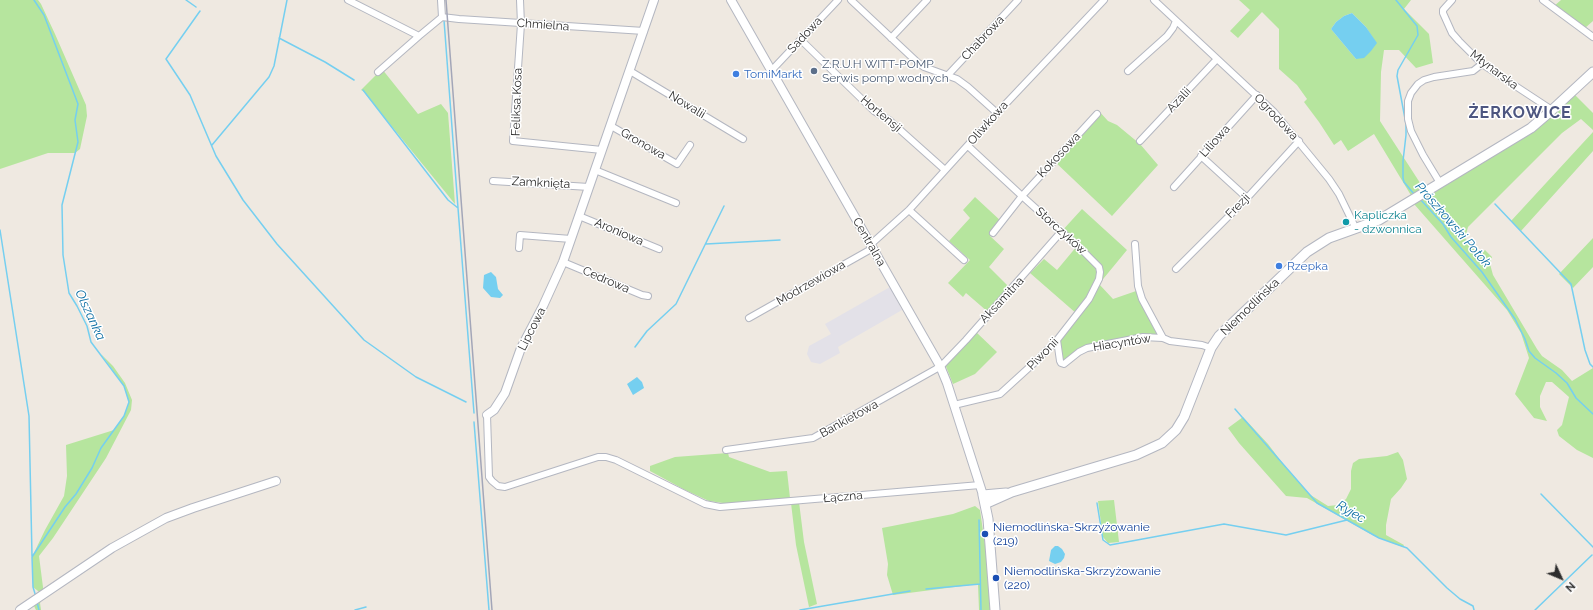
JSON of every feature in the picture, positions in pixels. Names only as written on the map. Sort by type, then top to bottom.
[{"type":"main road","name":"Niemodlińska","points":[[984,499],[1136,455],[1162,443],[1176,430],[1184,417],[1211,348],[1227,328],[1307,252],[1329,238],[1379,220],[1531,128],[1593,72]]},
{"type":"main road","points":[[984,499],[988,524],[995,610]]},
{"type":"street","points":[[348,0],[419,36]]},
{"type":"street","points":[[378,72],[442,17],[441,0]]},
{"type":"street","name":"Feliksa Kosa","points":[[520,0],[521,24],[513,141],[602,150]]},
{"type":"street","name":"Lipcowa","points":[[487,415],[494,410],[505,393],[521,348],[543,306],[563,262],[654,0]]},
{"type":"street","name":"Centralna","points":[[731,0],[940,366],[954,404],[984,499]]},
{"type":"street","name":"Sadowa","points":[[771,71],[838,0]]},
{"type":"street","points":[[851,0],[916,62],[924,67],[948,75],[968,87],[997,113]]},
{"type":"street","points":[[891,38],[927,0]]},
{"type":"street","name":"Chabrowa","points":[[948,75],[1018,0]]},
{"type":"street","name":"Oliwkowa","points":[[872,246],[909,210],[997,113],[1104,0]]},
{"type":"street","name":"Ogrodowa","points":[[1154,0],[1274,112],[1299,141],[1339,194],[1356,229]]},
{"type":"street","name":"Młynarska","points":[[1452,0],[1443,10],[1449,28],[1459,42],[1482,64],[1552,110]]},
{"type":"street","points":[[1543,0],[1593,37]]},
{"type":"street","name":"Chmielna","points":[[442,17],[521,24],[644,31]]},
{"type":"street","points":[[1128,71],[1167,36],[1176,21]]},
{"type":"street","name":"Hortensji","points":[[801,40],[874,111],[889,120],[946,170]]},
{"type":"street","name":"Azalii","points":[[1140,141],[1217,59]]},
{"type":"street","points":[[1440,183],[1423,155],[1411,131],[1408,119],[1408,102],[1415,88],[1424,80],[1473,71],[1482,64]]},
{"type":"street","name":"Nowalii","points":[[630,71],[743,139]]},
{"type":"street","name":"Liliowa","points":[[1174,187],[1257,95]]},
{"type":"street","name":"Kokosowa","points":[[1022,196],[1097,114]]},
{"type":"street","name":"Gronowa","points":[[611,126],[677,164],[690,145]]},
{"type":"street","name":"Frezji","points":[[1176,269],[1247,198],[1299,141]]},
{"type":"street","name":"Storczyków","points":[[968,146],[1100,267]]},
{"type":"street","points":[[1202,156],[1247,198]]},
{"type":"street","points":[[595,170],[676,203]]},
{"type":"street","name":"Zamknięta","points":[[494,181],[589,187]]},
{"type":"street","points":[[993,233],[1022,196]]},
{"type":"street","points":[[909,210],[964,260]]},
{"type":"street","name":"Aroniowa","points":[[579,216],[659,249]]},
{"type":"street","name":"Aksamitna","points":[[940,366],[966,340],[1061,232]]},
{"type":"street","points":[[519,248],[520,235],[571,239]]},
{"type":"street","points":[[1135,244],[1138,286],[1142,299],[1163,338],[1170,341],[1202,345],[1211,348]]},
{"type":"street","name":"Modrzewiowa","points":[[749,318],[872,246]]},
{"type":"street","name":"Cedrowa","points":[[563,262],[642,295],[648,296]]},
{"type":"street","name":"Piwonii","points":[[954,404],[1000,394],[1034,363],[1057,340],[1089,299],[1099,279],[1100,267]]},
{"type":"street","name":"Hiacyntów","points":[[1057,340],[1060,361],[1064,364],[1079,352],[1087,348],[1143,337],[1163,338]]},
{"type":"street","name":"Bankietowa","points":[[726,450],[813,438],[940,366]]},
{"type":"street","name":"Łączna","points":[[487,415],[489,477],[498,486],[505,487],[598,457],[606,457],[616,460],[705,504],[720,507],[980,485]]},
{"type":"street","points":[[20,610],[112,548],[166,518],[276,481]]},
{"type":"shaded area","points":[[890,287],[902,310],[838,347],[840,353],[820,364],[811,362],[807,354],[809,346],[831,334],[825,324]]},
{"type":"green space","points":[[0,0],[38,0],[41,4],[86,105],[87,116],[80,149],[75,153],[48,153],[0,169]]},
{"type":"green space","points":[[1239,0],[1411,0],[1404,9],[1429,34],[1433,63],[1416,68],[1399,50],[1384,50],[1381,72],[1380,121],[1424,189],[1412,197],[1374,134],[1348,151],[1341,140],[1334,145],[1304,102],[1307,99],[1297,85],[1279,69],[1279,29],[1262,12],[1238,38],[1230,31],[1250,10]],"holes":[[[1352,13],[1366,27],[1376,43],[1356,59],[1331,29],[1336,22],[1344,16]]]},
{"type":"green space","points":[[1561,0],[1593,0],[1593,21],[1585,28],[1553,7]]},
{"type":"green space","points":[[382,69],[418,114],[441,104],[448,113],[455,204],[361,90]]},
{"type":"green space","points":[[1575,95],[1593,113],[1593,130],[1581,119],[1562,133],[1468,227],[1465,238],[1479,255],[1485,250],[1492,257],[1490,264],[1493,275],[1542,356],[1562,370],[1572,381],[1593,368],[1593,458],[1577,450],[1559,436],[1557,430],[1562,425],[1569,397],[1552,382],[1546,382],[1540,396],[1540,407],[1547,421],[1534,418],[1515,394],[1529,358],[1521,333],[1507,310],[1414,204],[1555,113]]},
{"type":"green space","points":[[1098,110],[1108,121],[1117,125],[1140,144],[1158,165],[1112,216],[1053,160]]},
{"type":"green space","points":[[1593,132],[1593,151],[1521,231],[1511,221]]},
{"type":"green space","points":[[975,197],[1002,222],[990,236],[1004,249],[989,267],[1010,288],[988,312],[966,293],[963,297],[948,283],[970,260],[949,241],[970,218],[963,210]]},
{"type":"green space","points":[[1082,209],[1127,250],[1099,284],[1113,299],[1139,290],[1163,338],[1143,337],[1087,348],[1061,363],[1057,340],[1077,314],[1030,273],[1044,259],[1057,270],[1077,246],[1061,232]]},
{"type":"green space","points":[[1593,238],[1593,267],[1573,288],[1559,274]]},
{"type":"green space","points":[[976,332],[997,352],[975,374],[953,384],[945,364]]},
{"type":"green space","points":[[101,354],[113,366],[125,383],[132,400],[131,410],[106,458],[53,538],[39,556],[44,595],[40,603],[41,610],[36,610],[32,602],[43,595],[33,587],[32,557],[64,496],[67,476],[66,445],[114,430],[124,416],[129,403],[124,386]]},
{"type":"green space","points":[[1243,417],[1268,444],[1309,494],[1328,506],[1338,505],[1346,499],[1351,489],[1351,471],[1353,463],[1359,459],[1387,456],[1398,452],[1403,460],[1407,479],[1391,499],[1386,525],[1386,535],[1404,545],[1403,547],[1374,536],[1307,498],[1286,496],[1239,443],[1228,428]]},
{"type":"green space","points":[[728,453],[729,457],[770,472],[787,471],[790,498],[730,504],[709,501],[650,471],[650,466],[675,457]]},
{"type":"green space","points":[[1114,500],[1119,542],[1108,543],[1103,537],[1098,501]]},
{"type":"green space","points":[[799,502],[804,542],[817,604],[809,607],[796,545],[791,503]]},
{"type":"green space","points":[[975,506],[980,510],[985,545],[991,556],[995,610],[979,610],[978,584],[893,595],[887,575],[888,564],[882,528],[953,514]]},
{"type":"water","points":[[1352,13],[1366,27],[1377,43],[1364,58],[1356,59],[1331,29],[1336,22],[1344,16]]},
{"type":"water","points":[[491,272],[496,277],[498,289],[503,295],[500,298],[491,297],[483,288],[484,275]]},
{"type":"water","points":[[637,377],[642,382],[644,388],[633,395],[627,384]]},
{"type":"water","points":[[1055,546],[1062,549],[1065,554],[1061,562],[1055,564],[1049,561],[1051,550]]},
{"type":"waterway","name":"Olszanka","points":[[34,0],[44,15],[78,104],[75,120],[78,142],[62,205],[63,255],[69,293],[87,326],[91,342],[124,386],[129,402],[124,416],[101,448],[92,468],[76,494],[65,507],[32,557],[33,587],[36,597]]},
{"type":"waterway","points":[[186,0],[196,7]]},
{"type":"waterway","points":[[212,145],[269,77],[274,66],[287,0]]},
{"type":"waterway","name":"Prószkowski Potok","points":[[1396,0],[1417,26],[1418,35],[1398,70],[1397,76],[1406,124],[1403,178],[1404,182],[1414,194]]},
{"type":"waterway","points":[[200,11],[166,59],[190,95],[216,156],[243,200],[277,244],[364,340],[416,377],[466,402]]},
{"type":"waterway","points":[[444,20],[458,208]]},
{"type":"waterway","points":[[279,38],[325,62],[354,80]]},
{"type":"waterway","points":[[363,90],[448,200],[458,208],[474,413]]},
{"type":"waterway","name":"Prószkowski Potok","points":[[1420,199],[1443,224],[1451,237],[1482,272],[1515,319],[1529,351],[1535,358],[1567,383],[1576,398],[1593,414]]},
{"type":"waterway","points":[[1495,204],[1571,284],[1585,350],[1590,364],[1593,367]]},
{"type":"waterway","points":[[635,347],[647,331],[676,304],[724,206]]},
{"type":"waterway","points":[[0,230],[29,416],[32,556]]},
{"type":"waterway","points":[[706,244],[780,240]]},
{"type":"waterway","name":"Ryjec","points":[[1235,409],[1317,503],[1379,538],[1407,548],[1447,588],[1460,599],[1473,606],[1474,610]]},
{"type":"waterway","points":[[474,422],[489,610]]},
{"type":"waterway","points":[[1541,494],[1593,547]]},
{"type":"waterway","points":[[1097,503],[1103,540],[1110,545],[1224,524],[1286,535],[1347,520]]},
{"type":"waterway","points":[[979,520],[981,610]]},
{"type":"waterway","points":[[1535,610],[1592,555]]},
{"type":"waterway","points":[[926,589],[980,584]]},
{"type":"waterway","points":[[800,610],[910,591]]},
{"type":"waterway","name":"Olszanka","points":[[37,602],[39,610]]},
{"type":"waterway","points":[[355,610],[366,607]]},
{"type":"railway","points":[[446,0],[492,610]]},
{"type":"place","name":"Z.R.U.H WITT-POMP Serwis pomp wodnych","points":[[814,71]]},
{"type":"place","name":"TomiMarkt","points":[[736,74]]},
{"type":"place","name":"Kapliczka - dzwonnica","points":[[1346,222]]},
{"type":"place","name":"Rzepka","points":[[1279,266]]},
{"type":"place","name":"Niemodlińska-Skrzyżowanie (219)","points":[[985,534]]},
{"type":"place","name":"Niemodlińska-Skrzyżowanie (220)","points":[[996,578]]},
{"type":"district","name":"ŻERKOWICE","points":[[1520,113]]}]
